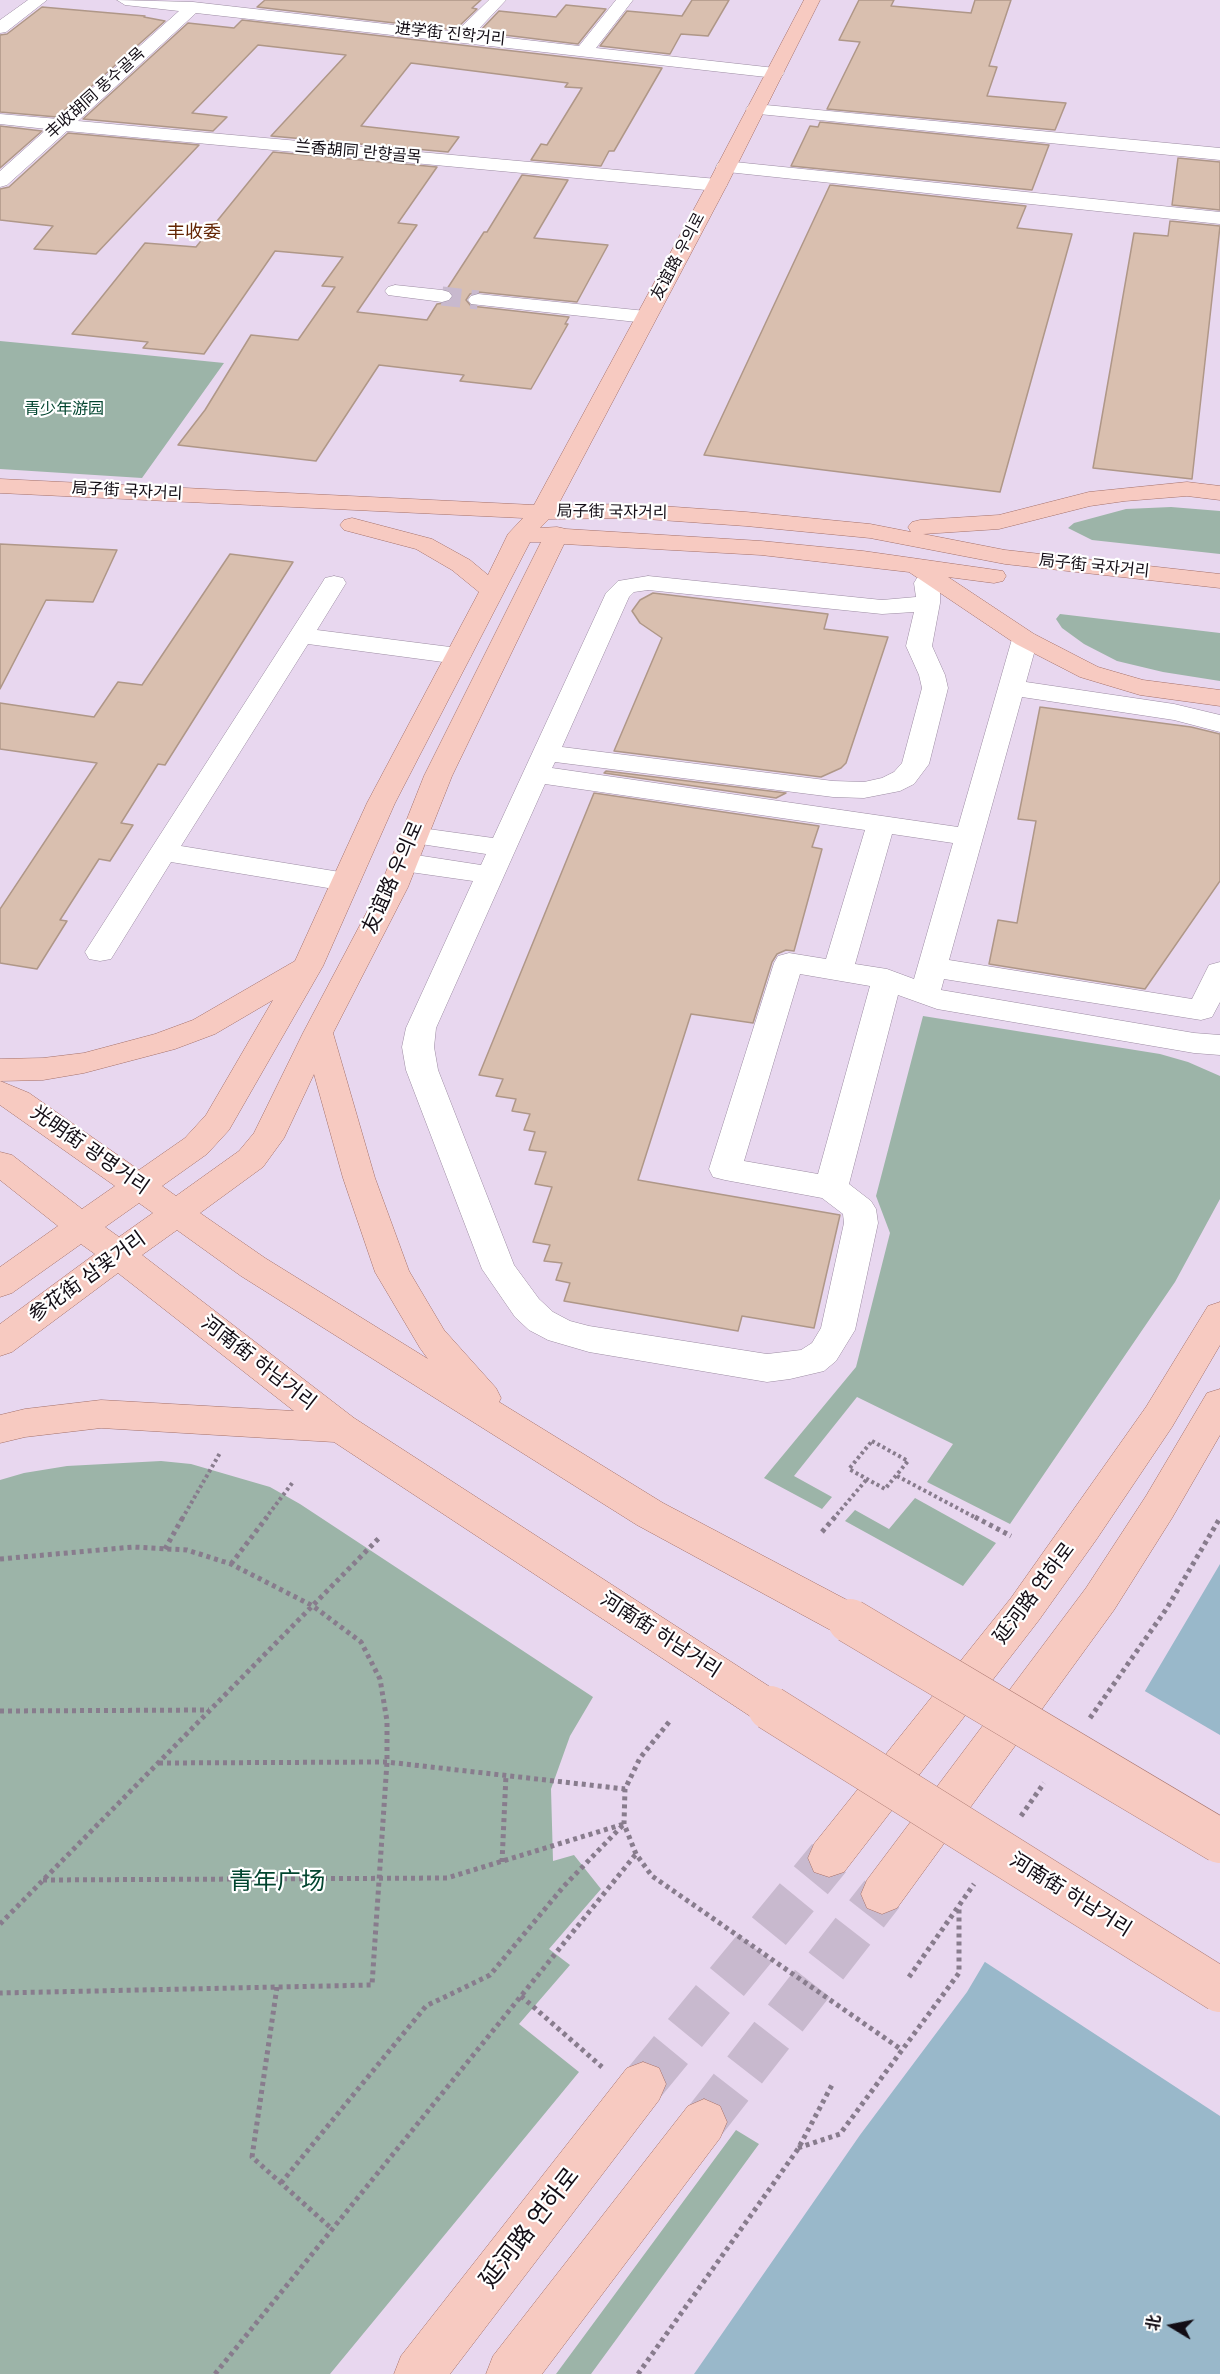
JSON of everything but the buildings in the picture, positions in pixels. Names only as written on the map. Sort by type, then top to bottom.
[{"type":"main road","name":"友谊路 우의로","points":[[140,1187],[196,1146],[218,1122],[308,966],[381,803],[460,651],[522,534],[542,512],[812,0]]},
{"type":"main road","name":"局子街 국자거리","points":[[0,486],[542,512],[666,513],[870,531],[1005,567],[1220,603]]},
{"type":"main road","points":[[870,531],[999,522],[1089,499],[1125,494],[1187,489],[1220,494]]},
{"type":"main road","points":[[1216,696],[1096,660],[1071,648],[1012,606],[1006,597],[1005,567],[1000,549],[1004,537],[1030,527],[1132,503],[1177,501],[1220,505]]},
{"type":"main road","points":[[542,512],[557,534]]},
{"type":"main road","name":"局子街 국자거리","points":[[234,519],[557,534],[761,548],[912,565],[1005,567],[1220,581]]},
{"type":"main road","points":[[352,525],[424,544],[462,565],[492,590]]},
{"type":"main road","name":"友谊路 우의로","points":[[177,1213],[251,1159],[268,1138],[318,1033],[394,887],[438,776],[557,534]]},
{"type":"main road","points":[[912,565],[1025,639],[1064,660],[1117,681],[1140,687],[1216,696]]},
{"type":"main road","points":[[0,1070],[43,1069],[84,1063],[165,1042],[204,1027],[308,966]]},
{"type":"main road","points":[[318,1033],[359,1178],[392,1272],[432,1339],[504,1423]]},
{"type":"main road","name":"光明街 광명거리","points":[[0,1092],[18,1101],[177,1213]]},
{"type":"main road","points":[[0,1162],[119,1255]]},
{"type":"main road","points":[[0,1284],[140,1187]]},
{"type":"main road","points":[[177,1213],[253,1267],[650,1514],[850,1620],[1220,1841]]},
{"type":"main road","name":"参花街 삼꽃거리","points":[[0,1343],[177,1213]]},
{"type":"main road","name":"河南街 하남거리","points":[[119,1255],[341,1428],[770,1708],[1220,1990]]},
{"type":"main road","name":"延河路 연하로","points":[[830,1858],[1025,1609],[1083,1529],[1165,1407],[1220,1315]]},
{"type":"main road","points":[[882,1894],[1100,1599],[1159,1507],[1220,1403]]},
{"type":"main road","points":[[0,1429],[25,1423],[100,1414],[341,1428]]},
{"type":"main road","name":"延河路 연하로","points":[[419,2374],[624,2077]]},
{"type":"main road","points":[[511,2374],[704,2122]]},
{"type":"street","points":[[0,28],[39,0]]},
{"type":"street","name":"进学街 진학거리","points":[[125,0],[462,36],[775,73]]},
{"type":"street","points":[[462,36],[498,0]]},
{"type":"street","points":[[584,51],[625,0]]},
{"type":"street","name":"丰收胡同 풍수골목","points":[[0,181],[60,124],[193,7]]},
{"type":"street","points":[[756,109],[1220,154]]},
{"type":"street","name":"兰香胡同 란향골목","points":[[0,119],[1220,218]]},
{"type":"street","points":[[395,291],[442,296]]},
{"type":"street","points":[[478,300],[646,317]]},
{"type":"street","points":[[541,764],[833,789],[864,790],[890,786],[903,778],[915,764],[934,688],[932,675],[919,646],[928,587],[912,565]]},
{"type":"street","points":[[100,952],[334,583]]},
{"type":"street","points":[[925,614],[648,583],[627,586],[618,593],[422,1028],[418,1047],[422,1070],[499,1269],[527,1308],[541,1321],[560,1331],[589,1339],[767,1368],[811,1361],[824,1352],[838,1330],[861,1223],[859,1209],[831,1188],[725,1169],[789,963],[887,979],[928,981],[1201,1010],[1220,972]]},
{"type":"street","points":[[304,631],[460,651]]},
{"type":"street","points":[[928,981],[1025,639]]},
{"type":"street","points":[[1011,688],[1174,712],[1202,717],[1220,724]]},
{"type":"street","points":[[541,764],[881,824],[969,837]]},
{"type":"street","points":[[838,971],[881,824]]},
{"type":"street","points":[[414,835],[497,861]]},
{"type":"street","points":[[168,845],[349,875]]},
{"type":"street","points":[[404,862],[497,861]]},
{"type":"street","points":[[831,1188],[887,979]]},
{"type":"street","points":[[928,981],[1211,1048]]},
{"type":"path","points":[[872,1441],[908,1461],[885,1489],[867,1479],[849,1469],[872,1441]]},
{"type":"path","points":[[165,1549],[221,1451]]},
{"type":"path","points":[[897,1476],[1011,1536]]},
{"type":"path","points":[[822,1532],[867,1479]]},
{"type":"path","points":[[231,1564],[293,1482]]},
{"type":"path","points":[[0,1924],[381,1536]]},
{"type":"path","points":[[0,1559],[133,1547],[187,1550],[231,1564],[313,1606],[361,1642],[380,1679],[387,1721],[387,1762],[372,1984],[0,1993]]},
{"type":"path","points":[[0,1711],[210,1710]]},
{"type":"path","points":[[669,1722],[640,1758],[625,1789],[624,1824],[636,1854],[652,1876],[902,2050]]},
{"type":"path","points":[[158,1763],[387,1762],[625,1789]]},
{"type":"path","points":[[502,1862],[506,1775]]},
{"type":"path","points":[[43,1880],[447,1878],[624,1824]]},
{"type":"path","points":[[281,2183],[426,2006],[490,1975],[564,1886],[624,1824]]},
{"type":"path","points":[[215,2374],[636,1854]]},
{"type":"path","points":[[798,2149],[840,2134],[959,1973],[959,1905]]},
{"type":"path","points":[[277,1987],[252,2157],[332,2229]]},
{"type":"path","points":[[521,1996],[624,2077]]},
{"type":"path","points":[[638,2374],[798,2149],[833,2083]]},
{"type":"green space","name":"青少年游园","points":[[0,341],[224,363],[142,478],[0,469]]},
{"type":"green space","points":[[1171,507],[1220,511],[1220,554],[1092,540],[1068,528],[1074,523],[1126,509]]},
{"type":"green space","points":[[1060,614],[1220,633],[1220,681],[1163,672],[1117,661],[1084,644],[1062,628],[1056,619]]},
{"type":"green space","points":[[923,1016],[1160,1054],[1188,1062],[1220,1076],[1220,1199],[1175,1282],[1010,1524],[927,1482],[953,1444],[857,1397],[794,1476],[832,1497],[822,1509],[764,1478],[856,1367],[890,1233],[876,1196]]},
{"type":"green space","name":"青年广场","points":[[161,1461],[191,1464],[270,1487],[300,1504],[593,1697],[570,1736],[551,1789],[553,1861],[574,1855],[601,1889],[549,1949],[570,1965],[519,2024],[579,2072],[330,2374],[0,2374],[0,1480],[24,1473],[67,1466]]},
{"type":"green space","points":[[915,1498],[996,1543],[963,1586],[845,1521],[855,1510],[889,1529]]},
{"type":"green space","points":[[736,2130],[759,2144],[591,2374],[556,2374]]},
{"type":"water","points":[[1220,1564],[1220,2374],[694,2374],[860,2135],[967,1992]]},
{"type":"pier","points":[[1143,1690],[1220,1735],[1220,2116],[982,1960]]},
{"type":"tunnel","points":[[442,296],[478,300]]},
{"type":"tunnel","points":[[643,2084],[829,1858]]},
{"type":"tunnel","points":[[704,2122],[882,1894]]},
{"type":"district","name":"丰收委","points":[[194,234]]}]
